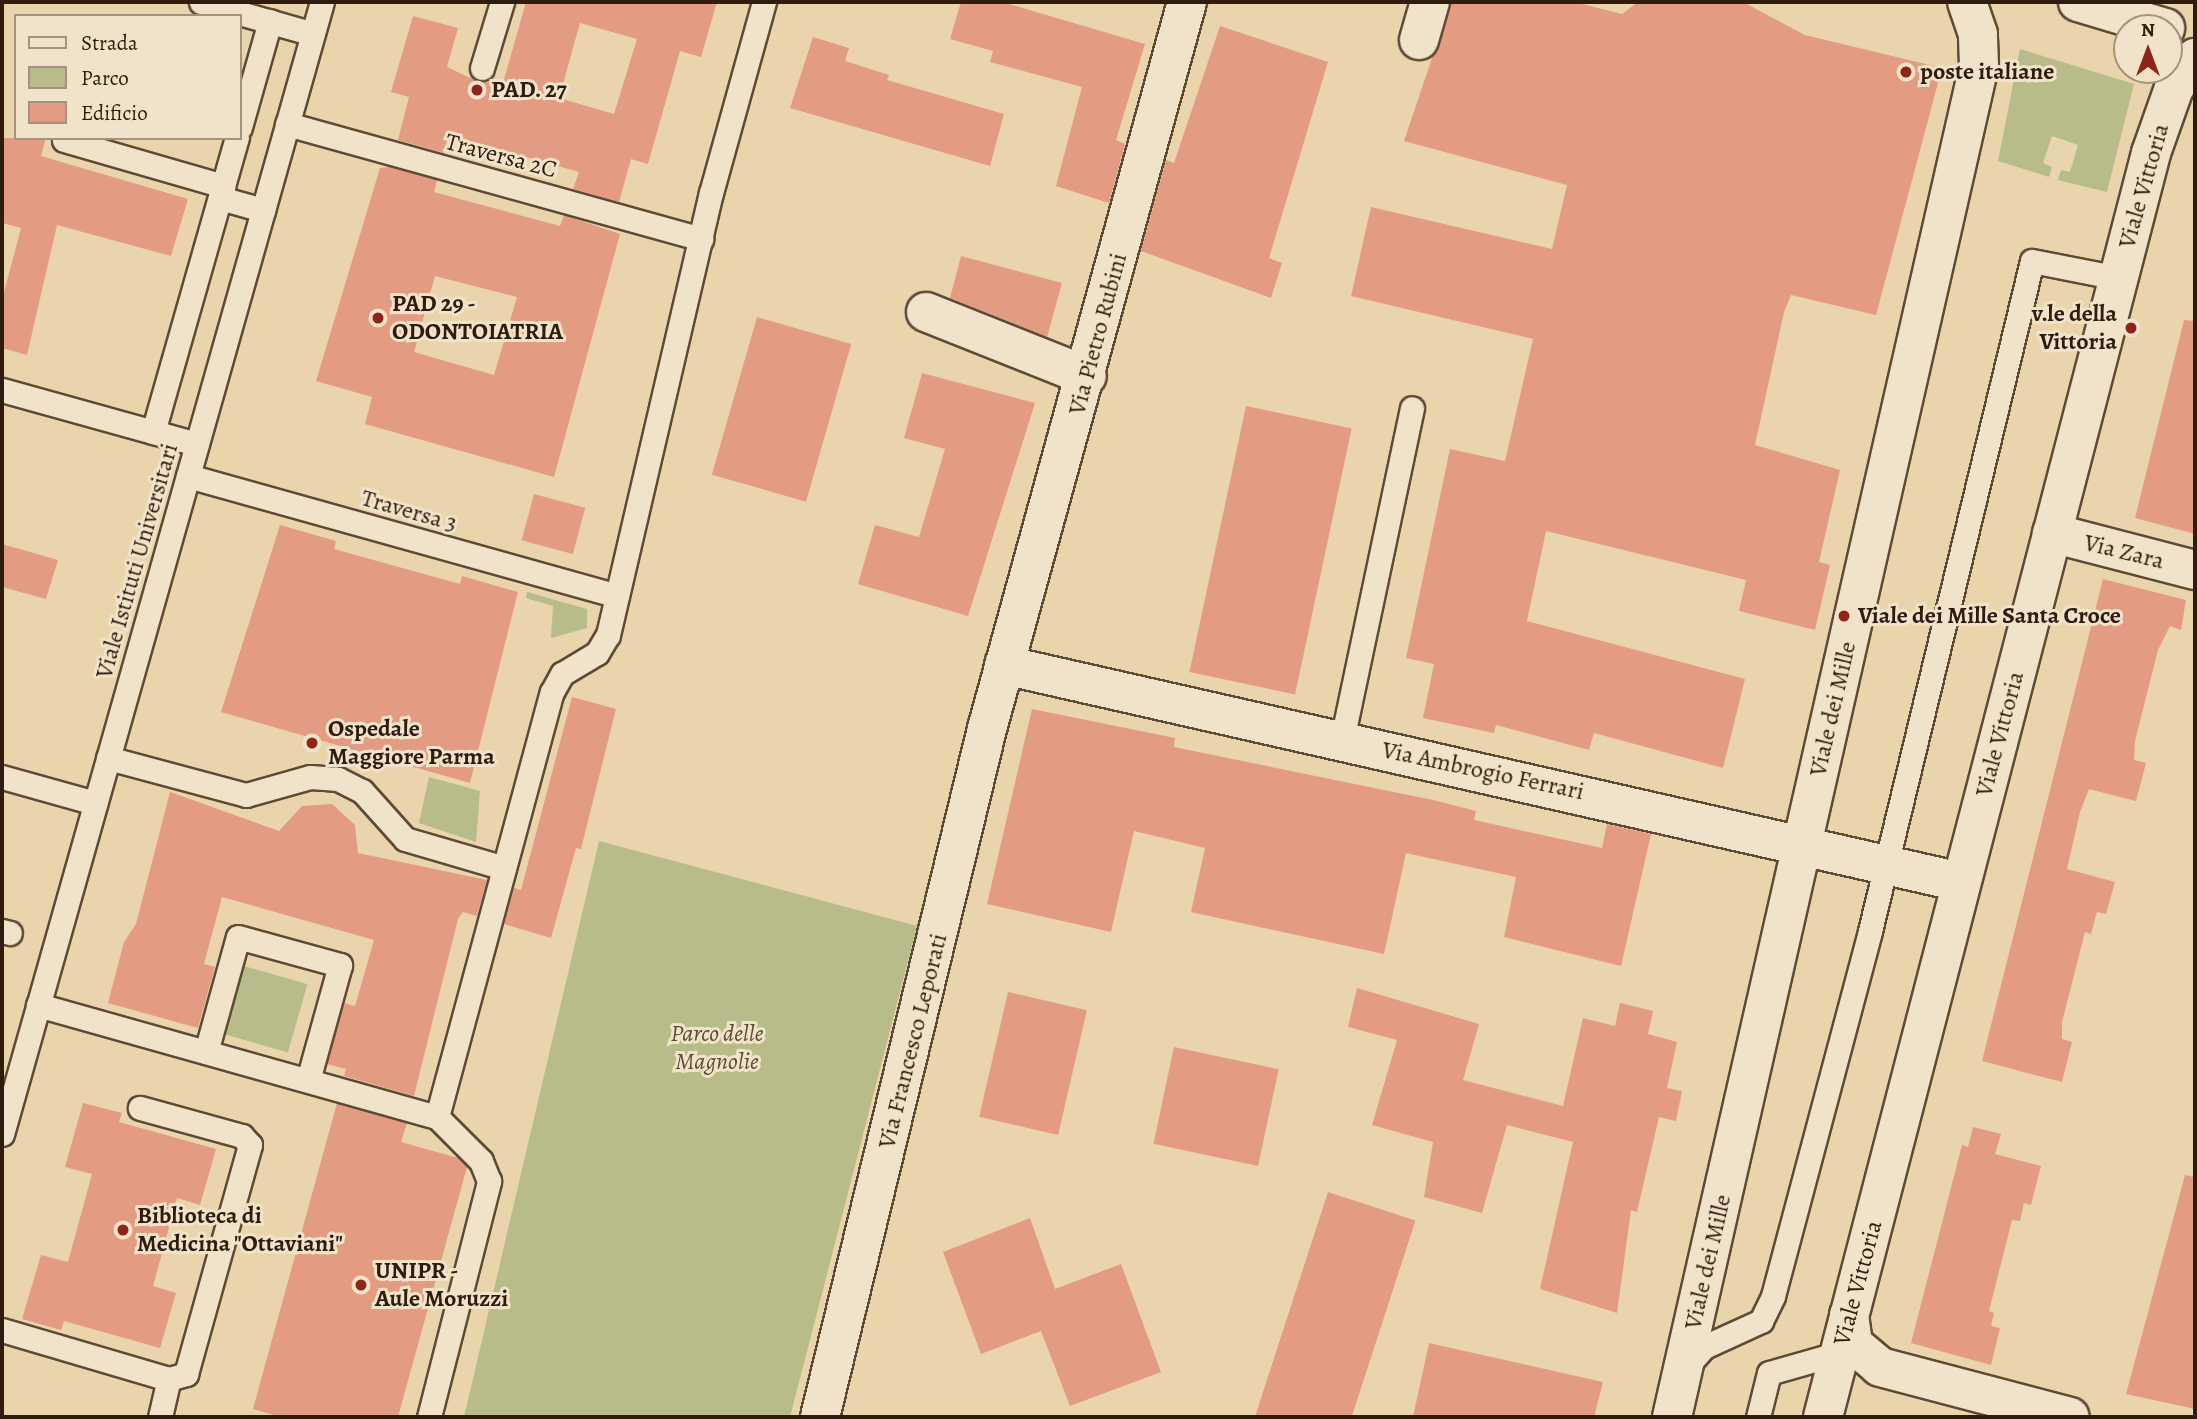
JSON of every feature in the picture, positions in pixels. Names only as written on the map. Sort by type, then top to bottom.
[{"type":"street","name":"Via Pietro Rubini","points":[[1004,665],[1087,376],[1187,2]]},
{"type":"street","points":[[1419,40],[1430,2]]},
{"type":"street","name":"Viale dei Mille","points":[[1676,1401],[1979,66],[1979,34],[1967,2]]},
{"type":"street","points":[[2078,2],[2119,14]]},
{"type":"street","name":"Viale Vittoria","points":[[1823,1417],[2157,135],[2174,88],[2195,58]]},
{"type":"street","points":[[926,312],[1087,376]]},
{"type":"street","name":"Via Zara","points":[[2052,533],[2195,570]]},
{"type":"street","name":"Via Ambrogio Ferrari","points":[[1004,665],[1803,842],[1961,882]]},
{"type":"street","name":"Via Francesco Leporati","points":[[820,1417],[1004,665]]},
{"type":"street","points":[[1849,1315],[1853,1344],[1877,1366],[2070,1417]]},
{"type":"lane","points":[[201,2],[313,34]]},
{"type":"lane","name":"Viale Istituti Universitari","points":[[2,1134],[322,2]]},
{"type":"lane","points":[[482,68],[502,2]]},
{"type":"lane","points":[[437,1116],[556,682],[601,649],[617,596],[701,239],[764,2]]},
{"type":"lane","points":[[242,120],[270,21]]},
{"type":"lane","name":"Traversa 2C","points":[[287,124],[701,239]]},
{"type":"lane","points":[[64,140],[221,192],[263,210]]},
{"type":"lane","points":[[153,432],[236,140]]},
{"type":"lane","points":[[1676,1401],[1698,1351],[1761,1321],[1770,1303],[1887,863],[2032,261],[2119,278]]},
{"type":"lane","points":[[2,390],[197,444]]},
{"type":"lane","points":[[1342,740],[1412,408]]},
{"type":"lane","name":"Traversa 3","points":[[188,476],[617,596]]},
{"type":"lane","points":[[108,758],[246,795],[310,777],[338,779],[362,791],[405,839],[504,868]]},
{"type":"lane","points":[[2,777],[95,803]]},
{"type":"lane","points":[[206,1052],[238,937],[302,954],[341,965],[308,1080]]},
{"type":"lane","points":[[38,1005],[437,1116],[481,1161],[489,1181],[429,1417]]},
{"type":"lane","points":[[2,1330],[169,1379],[188,1370],[250,1149],[242,1136],[141,1108]]},
{"type":"lane","points":[[1758,1417],[1769,1373],[1839,1353]]},
{"type":"lane","points":[[160,1417],[169,1379]]},
{"type":"green space","points":[[2020,49],[2113,78],[2113,84],[2134,84],[2107,192],[2058,180],[2061,170],[2070,172],[2078,145],[2052,136],[2043,163],[2052,167],[2049,177],[1998,161]]},
{"type":"green space","points":[[527,592],[587,609],[587,628],[551,638],[553,606],[526,598]]},
{"type":"green space","points":[[429,777],[480,791],[476,842],[419,823]]},
{"type":"green space","name":"Parco delle Magnolie","points":[[599,841],[917,926],[790,1417],[464,1417]]},
{"type":"green space","points":[[244,966],[307,984],[288,1052],[224,1034]]},
{"type":"building","name":"PAD. 27","points":[[526,2],[717,2],[701,57],[680,51],[648,164],[631,159],[619,202],[573,189],[579,172],[448,135],[444,153],[398,140],[409,97],[391,92],[413,16],[458,28],[447,67],[479,82],[503,83]],"holes":[[[580,23],[637,39],[614,114],[559,98]]]},
{"type":"building","points":[[961,2],[1002,2],[1145,44],[1116,140],[1125,144],[1109,203],[1056,186],[1082,87],[990,62],[993,51],[950,39]]},
{"type":"building","points":[[1451,2],[1575,2],[1622,14],[1638,2],[1743,2],[1805,35],[1942,68],[1876,315],[1791,295],[1784,312],[1755,445],[1840,470],[1819,562],[1830,565],[1815,630],[1739,611],[1746,580],[1546,531],[1527,621],[1745,679],[1723,768],[1594,733],[1589,750],[1496,725],[1494,733],[1423,718],[1434,664],[1406,658],[1450,449],[1505,461],[1533,339],[1351,296],[1371,207],[1552,249],[1567,185],[1404,141]]},
{"type":"building","points":[[1220,26],[1328,62],[1269,258],[1282,263],[1271,298],[1141,251],[1166,160],[1174,163]]},
{"type":"building","points":[[813,37],[849,48],[845,61],[889,75],[887,80],[1004,114],[990,166],[790,108]]},
{"type":"building","points":[[2,138],[45,140],[41,156],[188,199],[171,256],[57,225],[27,355],[2,348],[2,300],[21,228],[2,223]]},
{"type":"building","name":"PAD 29 - ODONTOIATRIA","points":[[390,167],[437,180],[434,192],[560,226],[564,215],[620,234],[554,477],[365,424],[372,397],[316,381],[380,168]],"holes":[[[435,276],[517,297],[494,375],[414,352]]]},
{"type":"building","points":[[961,256],[1062,283],[1047,337],[950,298]]},
{"type":"building","points":[[757,317],[851,344],[806,502],[712,475]]},
{"type":"building","points":[[2184,320],[2195,321],[2195,534],[2135,518]]},
{"type":"building","points":[[922,373],[1035,403],[968,616],[858,584],[875,525],[919,537],[945,449],[904,438]]},
{"type":"building","points":[[1246,406],[1352,428],[1295,695],[1189,672]]},
{"type":"building","points":[[534,494],[585,508],[573,554],[522,540]]},
{"type":"building","points":[[280,525],[336,541],[334,549],[460,584],[462,576],[518,592],[470,783],[221,712]]},
{"type":"building","points":[[2,544],[58,560],[46,599],[2,587]]},
{"type":"building","points":[[2103,579],[2186,600],[2181,630],[2170,626],[2158,650],[2135,741],[2134,760],[2146,763],[2136,801],[2089,789],[2080,812],[2067,869],[2115,882],[2106,914],[2097,912],[2091,934],[2085,932],[2062,1022],[2062,1039],[2072,1042],[2062,1082],[1982,1061]]},
{"type":"building","points":[[572,697],[616,709],[581,849],[576,848],[551,938],[504,924],[514,888],[521,890]]},
{"type":"building","points":[[1032,709],[1175,738],[1174,747],[1433,800],[1476,811],[1474,820],[1602,848],[1607,824],[1651,834],[1621,966],[1504,937],[1516,877],[1406,853],[1384,954],[1191,912],[1205,848],[1134,831],[1111,932],[987,904]]},
{"type":"building","points":[[170,792],[279,831],[302,806],[332,804],[355,825],[358,853],[487,880],[477,916],[463,912],[458,919],[414,1096],[344,1076],[346,1069],[327,1064],[344,1003],[355,1006],[374,940],[222,897],[204,964],[215,967],[198,1028],[108,1003],[124,942],[136,924]]},
{"type":"building","points":[[1357,988],[1479,1024],[1463,1080],[1563,1106],[1583,1018],[1615,1026],[1620,1003],[1653,1011],[1648,1034],[1677,1042],[1667,1088],[1682,1091],[1676,1121],[1659,1117],[1637,1212],[1631,1210],[1617,1313],[1540,1289],[1573,1142],[1507,1125],[1482,1213],[1424,1197],[1433,1142],[1372,1125],[1397,1040],[1348,1027]]},
{"type":"building","points":[[1008,992],[1087,1010],[1058,1135],[979,1117]]},
{"type":"building","points":[[1174,1047],[1279,1069],[1258,1166],[1153,1144]]},
{"type":"building","name":"Biblioteca di Medicina \"Ottaviani\"","points":[[83,1103],[122,1113],[119,1122],[216,1149],[200,1205],[177,1198],[153,1286],[176,1293],[160,1348],[64,1321],[61,1330],[22,1319],[41,1255],[68,1262],[92,1174],[65,1167]]},
{"type":"building","name":"UNIPR - Aule Moruzzi","points":[[337,1103],[407,1123],[401,1142],[458,1158],[467,1167],[398,1417],[281,1417],[253,1409]]},
{"type":"building","points":[[1973,1127],[2001,1134],[1995,1154],[2041,1166],[2031,1205],[2024,1203],[2020,1221],[2012,1220],[1989,1311],[1994,1313],[1991,1326],[2000,1328],[1991,1365],[1911,1343],[1962,1145],[1968,1147]]},
{"type":"building","points":[[2185,1175],[2195,1177],[2195,1409],[2126,1394]]},
{"type":"building","points":[[1328,1192],[1415,1220],[1352,1417],[1255,1417]]},
{"type":"building","points":[[1030,1218],[1055,1289],[1121,1264],[1161,1372],[1070,1406],[1041,1331],[981,1354],[943,1252]]},
{"type":"building","points":[[1429,1343],[1603,1382],[1594,1417],[1413,1417]]},
{"type":"place","name":"poste italiane","points":[[1906,72]]},
{"type":"place","name":"PAD. 27","points":[[477,90]]},
{"type":"place","name":"PAD 29 - ODONTOIATRIA","points":[[378,318]]},
{"type":"place","name":"v.le della Vittoria","points":[[2131,328]]},
{"type":"place","name":"Viale dei Mille Santa Croce","points":[[1844,616]]},
{"type":"place","name":"Ospedale Maggiore Parma","points":[[312,743]]},
{"type":"place","name":"Biblioteca di Medicina \"Ottaviani\"","points":[[123,1230]]},
{"type":"place","name":"UNIPR - Aule Moruzzi","points":[[361,1285]]}]
